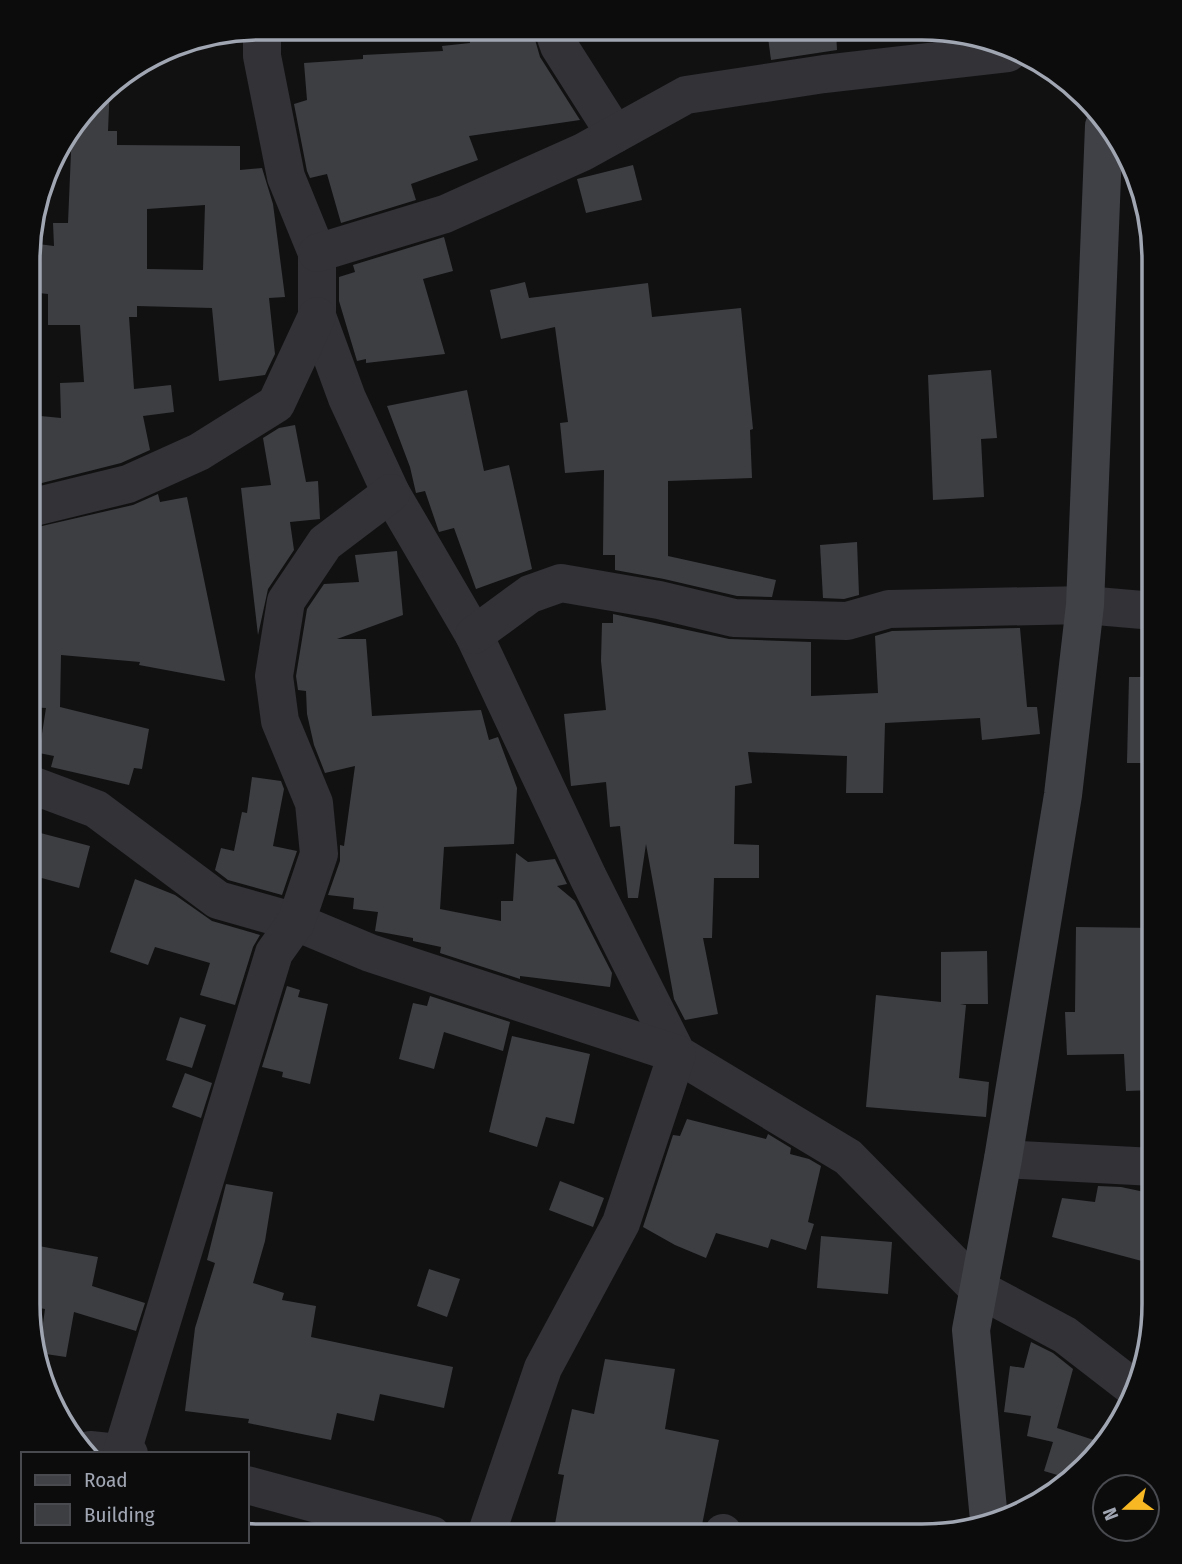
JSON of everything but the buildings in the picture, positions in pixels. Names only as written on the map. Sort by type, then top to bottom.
[{"type":"main road","points":[[988,1513],[971,1331],[1003,1159],[1063,795],[1085,605],[1104,137]]},
{"type":"street","points":[[262,40],[262,56],[286,177],[317,253],[317,316],[347,398],[391,493],[474,635],[588,877],[677,1054],[621,1223],[543,1368],[490,1524]]},
{"type":"street","points":[[557,40],[615,134]]},
{"type":"street","points":[[317,253],[445,214],[583,152],[686,95],[824,74],[997,54]]},
{"type":"street","points":[[40,506],[128,484],[199,452],[276,404],[317,316]]},
{"type":"street","points":[[114,1452],[204,1189],[274,953],[296,922],[318,854],[314,803],[280,721],[274,676],[286,601],[326,543],[391,493]]},
{"type":"street","points":[[474,635],[530,594],[561,583],[659,600],[734,618],[847,621],[889,609],[1085,605],[1142,610]]},
{"type":"street","points":[[40,787],[96,808],[218,900],[296,922],[370,953],[677,1054],[848,1157],[977,1289],[1065,1335],[1127,1383]]},
{"type":"street","points":[[1003,1159],[1141,1166]]},
{"type":"street","points":[[248,1485],[391,1524]]}]
